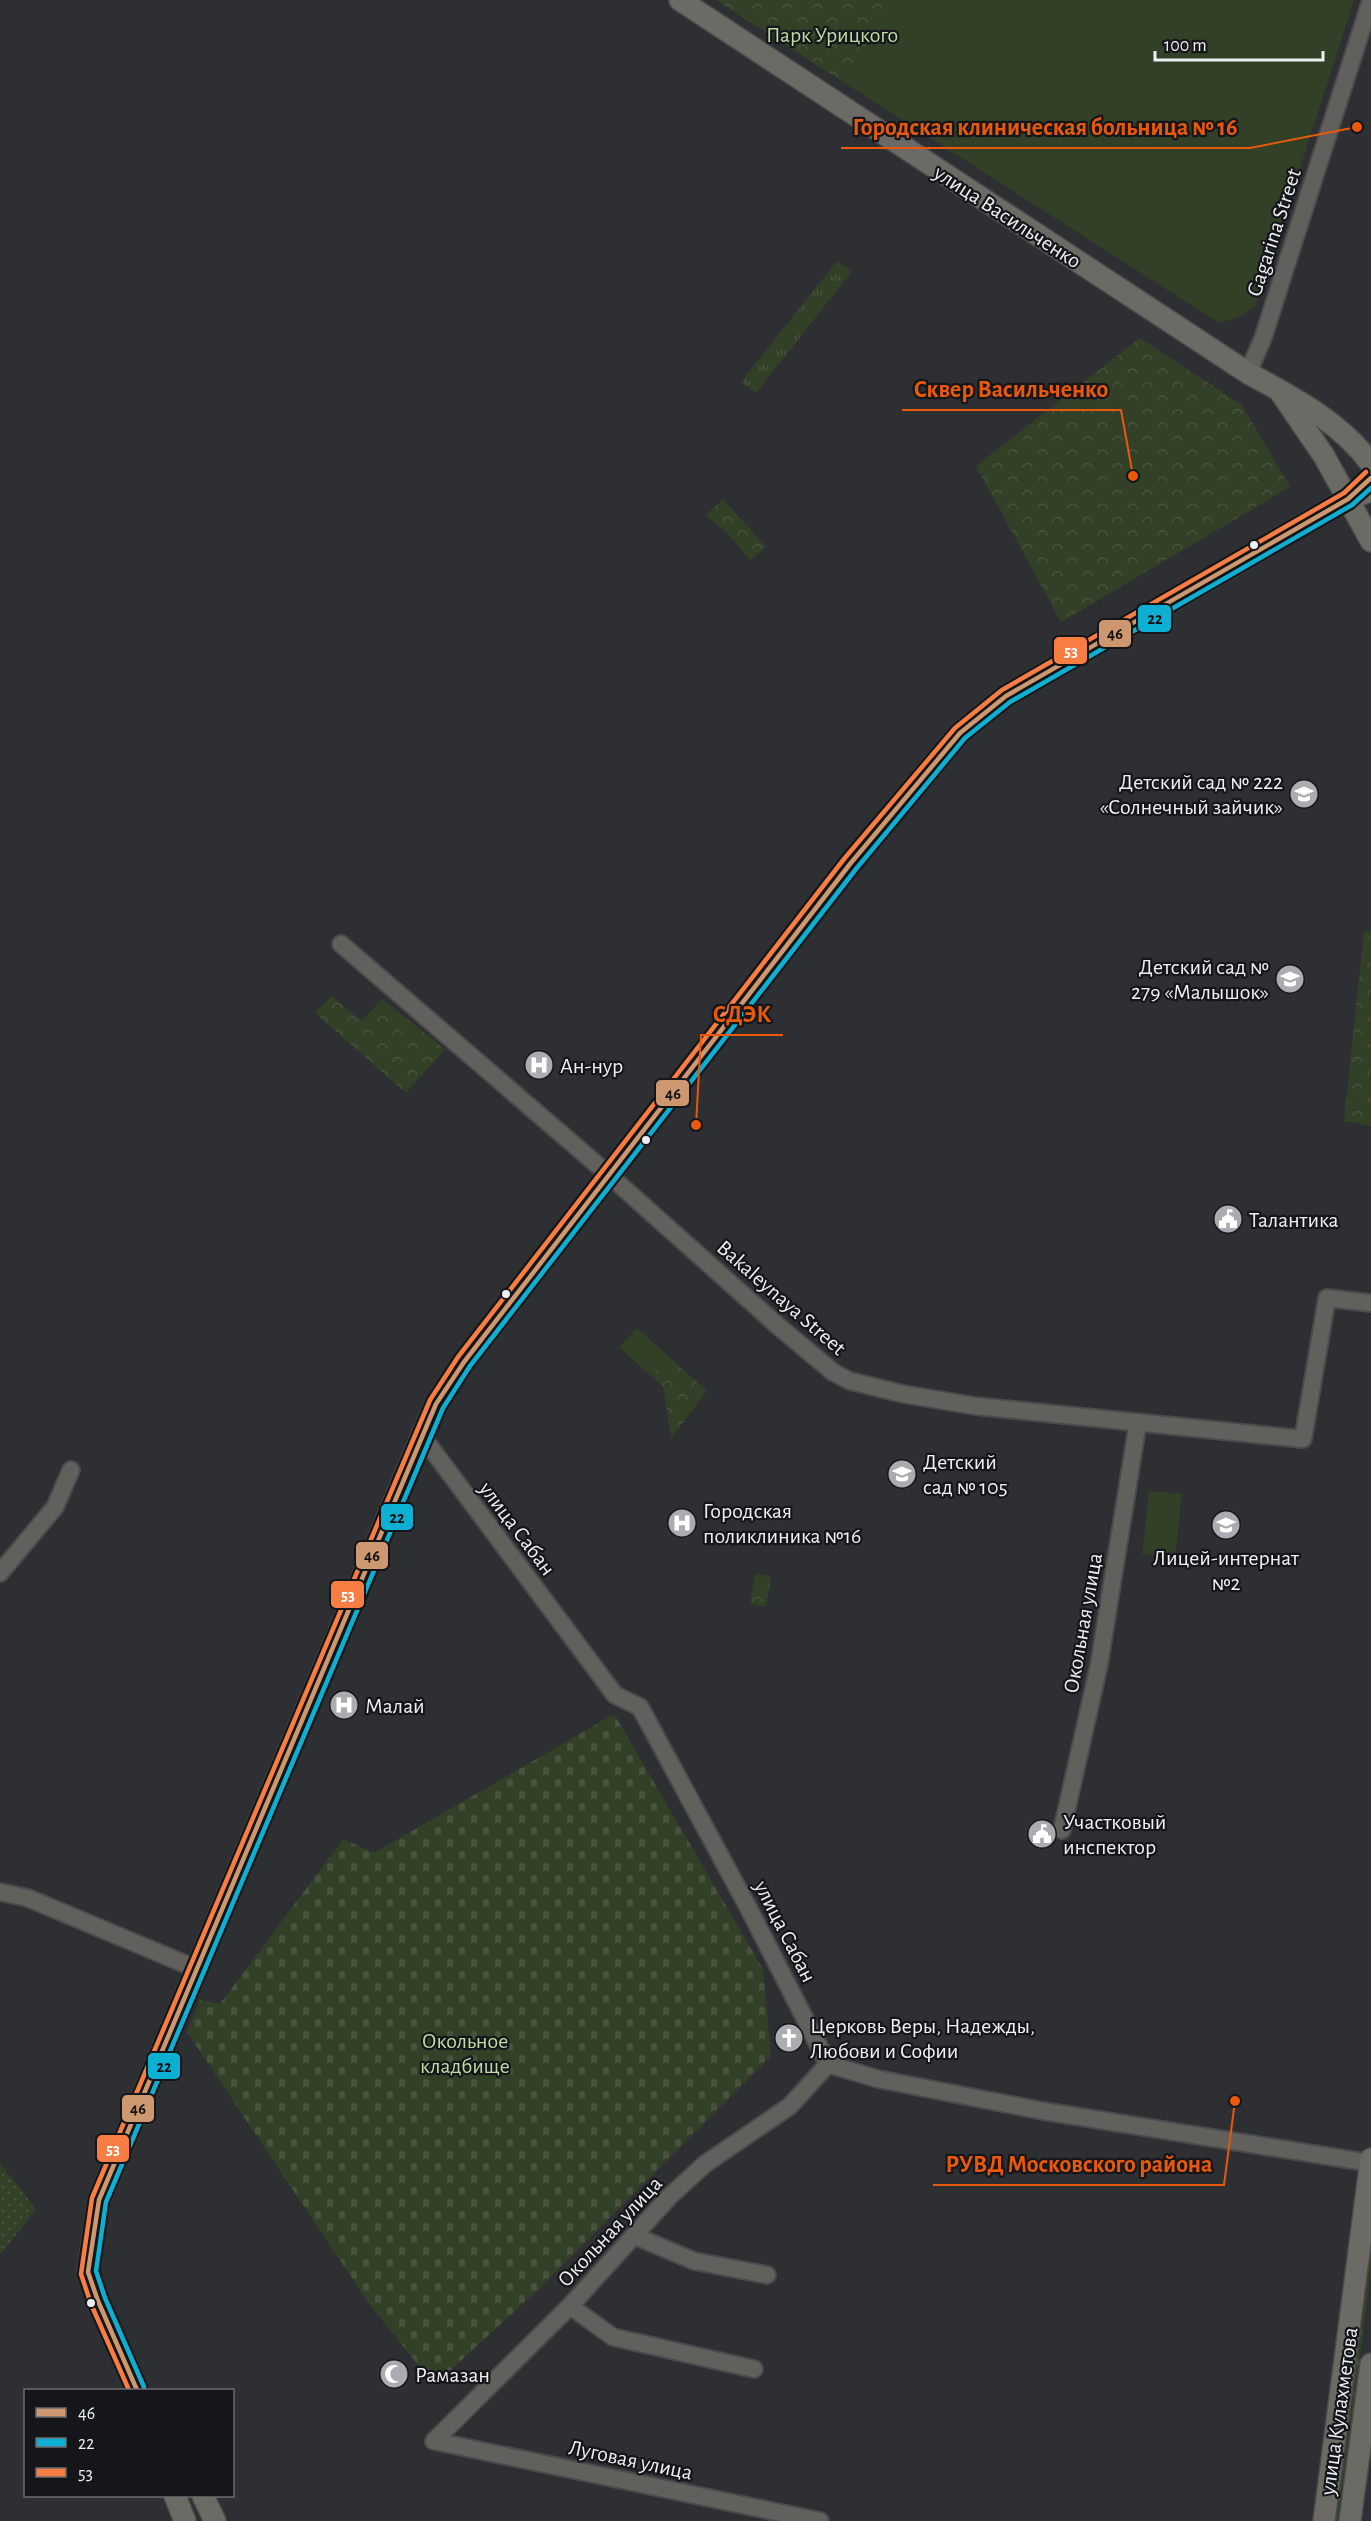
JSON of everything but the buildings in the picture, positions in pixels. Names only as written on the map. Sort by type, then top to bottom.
[{"type":"main road","name":"улица Васильченко","points":[[680,0],[1248,374],[1309,406],[1360,448],[1371,464]]},
{"type":"main road","name":"улица Васильченко","points":[[1278,389],[1324,456],[1348,499]]},
{"type":"main road","points":[[1348,499],[1371,478]]},
{"type":"main road","points":[[136,2389],[88,2272],[99,2200],[436,1404],[464,1362],[850,864],[960,733],[1006,696],[1348,499],[1371,491]]},
{"type":"main road","points":[[1348,499],[1371,541]]},
{"type":"main road","name":"улица Кулахметова","points":[[1324,2521],[1367,2212],[1371,2162]]},
{"type":"main road","name":"улица Кулахметова","points":[[1350,2521],[1371,2364]]},
{"type":"main road","points":[[203,2497],[215,2521]]},
{"type":"street","name":"Gagarina Street","points":[[1248,374],[1263,338],[1371,0]]},
{"type":"street","name":"Bakaleynaya Street","points":[[341,944],[609,1175],[777,1325],[833,1372],[850,1381],[903,1394],[975,1406],[1302,1439],[1327,1298],[1371,1303]]},
{"type":"street","name":"Окольная улица","points":[[1062,1830],[1099,1665],[1138,1422]]},
{"type":"street","name":"улица Сабан","points":[[422,1436],[615,1695],[640,1707],[749,1909],[828,2064]]},
{"type":"street","points":[[0,1574],[55,1507],[71,1470]]},
{"type":"street","points":[[0,1892],[28,1898],[197,1969]]},
{"type":"street","name":"Окольная улица","points":[[434,2441],[570,2306],[669,2197],[705,2164],[790,2106],[828,2064]]},
{"type":"street","points":[[828,2064],[878,2079],[1043,2111],[1371,2162]]},
{"type":"street","points":[[635,2236],[694,2261],[767,2275]]},
{"type":"street","points":[[570,2306],[613,2337],[754,2368]]},
{"type":"street","name":"Луговая улица","points":[[434,2441],[820,2521]]},
{"type":"green space","name":"Парк Урицкого","points":[[716,0],[895,0],[843,82]]},
{"type":"green space","points":[[895,0],[1354,0],[1256,305],[1240,317],[1219,323],[843,82]]},
{"type":"green space","points":[[837,261],[852,271],[756,393],[741,382]]},
{"type":"green space","points":[[1140,338],[1242,405],[1290,487],[1061,622],[976,466]]},
{"type":"green space","points":[[723,499],[766,547],[750,560],[728,534],[706,515]]},
{"type":"green space","points":[[1364,931],[1371,932],[1371,1126],[1344,1121]]},
{"type":"green space","points":[[331,996],[362,1021],[382,999],[445,1049],[406,1093],[315,1013]]},
{"type":"green space","points":[[637,1328],[668,1356],[650,1375],[619,1347]]},
{"type":"green space","points":[[668,1356],[707,1391],[671,1438],[663,1386],[650,1375]]},
{"type":"green space","points":[[1149,1491],[1182,1494],[1175,1558],[1142,1554]]},
{"type":"green space","points":[[755,1574],[771,1576],[766,1607],[750,1604]]},
{"type":"green space","name":"Окольное кладбище","points":[[614,1714],[763,1969],[771,2056],[537,2291],[434,2385],[368,2302],[187,2032],[200,2000],[220,2004],[343,1839],[374,1853]]},
{"type":"green space","points":[[0,2163],[36,2209],[0,2255]]},
{"type":"green space","points":[[1371,2222],[1371,2271],[1339,2521],[1332,2521]]},
{"type":"transit line","name":"53","points":[[129,2389],[91,2304],[81,2274],[92,2198],[430,1400],[458,1357],[844,859],[955,728],[1002,690],[1344,493],[1366,472]]},
{"type":"transit line","name":"46","points":[[137,2389],[98,2301],[88,2272],[99,2200],[436,1404],[464,1362],[850,864],[960,733],[1006,696],[1348,499],[1371,478]]},
{"type":"transit line","name":"22","points":[[144,2387],[105,2298],[96,2271],[106,2202],[443,1408],[470,1366],[856,869],[965,738],[1010,702],[1352,505],[1371,488]]},
{"type":"place","name":"Городская клиническая больница № 16","points":[[1357,127]]},
{"type":"place","name":"Сквер Васильченко","points":[[1133,476]]},
{"type":"place","name":"Детский сад № 222 «Солнечный зайчик»","points":[[1304,794]]},
{"type":"place","name":"Детский сад № 279 «Малышок»","points":[[1290,979]]},
{"type":"place","name":"Ан-нур","points":[[539,1065]]},
{"type":"place","name":"СДЭК","points":[[696,1125]]},
{"type":"place","name":"Талантика","points":[[1228,1219]]},
{"type":"place","name":"Детский сад № 105","points":[[902,1474]]},
{"type":"place","name":"Городская поликлиника №16","points":[[682,1523]]},
{"type":"place","name":"Лицей-интернат №2","points":[[1226,1525]]},
{"type":"place","name":"Малай","points":[[344,1705]]},
{"type":"place","name":"Участковый инспектор","points":[[1042,1834]]},
{"type":"place","name":"Церковь Веры, Надежды, Любови и Софии","points":[[789,2038]]},
{"type":"place","name":"РУВД Московского района","points":[[1235,2101]]},
{"type":"place","name":"Рамазан","points":[[394,2374]]}]
